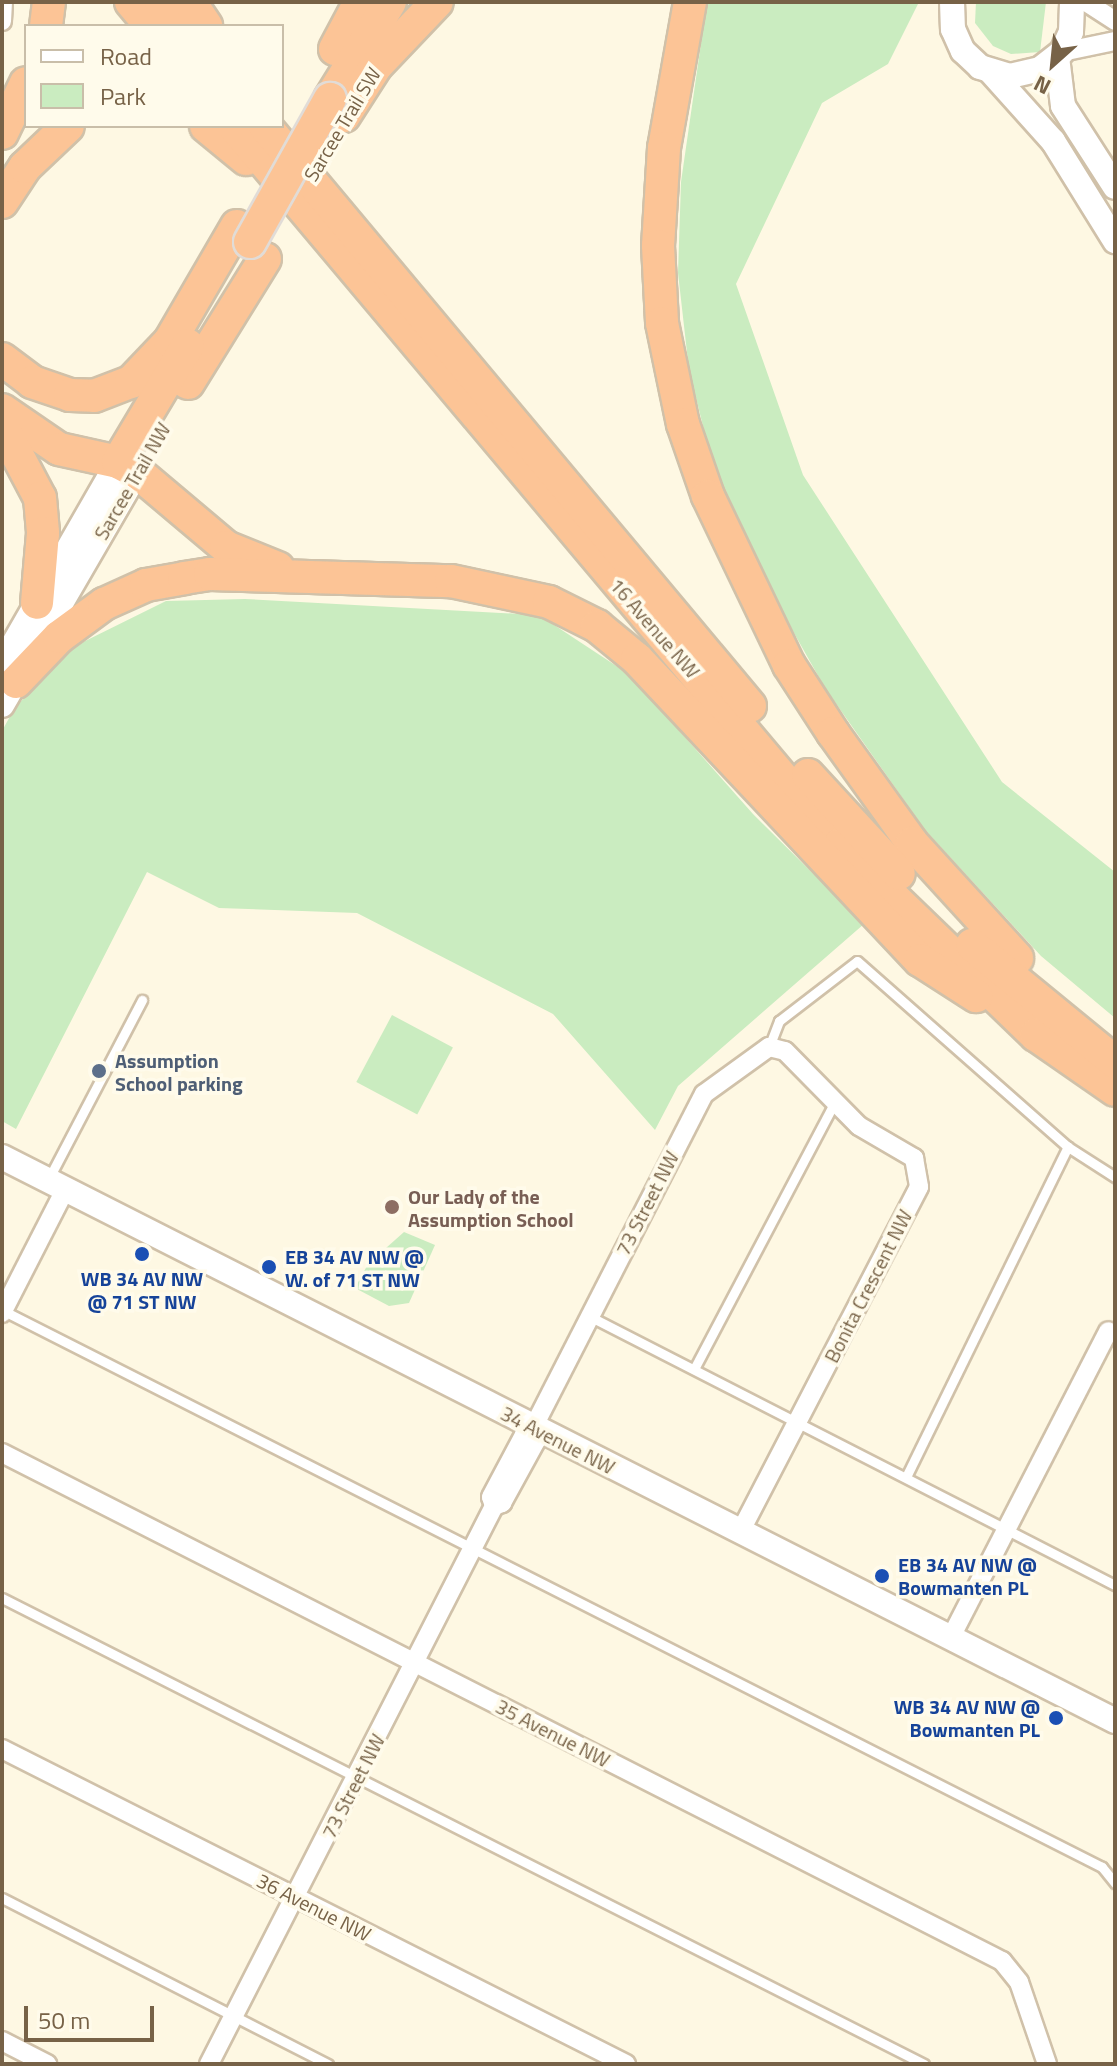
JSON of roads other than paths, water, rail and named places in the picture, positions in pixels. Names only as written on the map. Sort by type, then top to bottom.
[{"type":"highway","points":[[46,24],[49,2]]},
{"type":"highway","points":[[131,2],[149,24]]},
{"type":"highway","points":[[161,2],[179,24]]},
{"type":"highway","points":[[190,2],[205,24]]},
{"type":"highway","points":[[2,359],[32,382],[70,395],[94,396],[131,382],[170,341],[251,242],[330,100],[360,2]]},
{"type":"highway","name":"Sarcee Trail SW","points":[[251,242],[330,100],[390,2]]},
{"type":"highway","name":"Sarcee Trail SW","points":[[330,100],[376,66],[437,2]]},
{"type":"highway","points":[[414,26],[446,2]]},
{"type":"highway","points":[[690,2],[664,148],[658,246],[665,337],[683,424],[708,496],[789,665],[912,843],[1012,954],[1115,1045]]},
{"type":"highway","points":[[2,133],[24,87]]},
{"type":"highway","points":[[2,202],[25,167],[66,128]]},
{"type":"highway","points":[[209,128],[320,210]]},
{"type":"highway","name":"16 Avenue NW","points":[[236,128],[320,210],[859,833],[974,947],[1115,1062]]},
{"type":"highway","name":"16 Avenue NW","points":[[266,128],[320,210],[839,845],[1036,1035],[1115,1090]]},
{"type":"highway","points":[[276,128],[320,210]]},
{"type":"highway","name":"Sarcee Trail NW","points":[[127,467],[251,242]]},
{"type":"highway","points":[[2,410],[59,449],[127,467],[208,534],[248,558],[296,573],[498,588],[549,602],[597,626],[637,659],[920,960],[1036,1035]]},
{"type":"highway","points":[[2,426],[40,498],[43,533],[37,603]]},
{"type":"highway","points":[[7,684],[81,620],[146,585],[210,574],[380,580]]},
{"type":"street","points":[[2,21],[3,2]]},
{"type":"street","points":[[952,2],[957,41],[971,60],[991,72],[1053,141],[1115,241]]},
{"type":"street","points":[[1072,2],[1071,32],[1060,54],[1063,106],[1115,187]]},
{"type":"street","points":[[1086,2],[1115,21]]},
{"type":"street","points":[[991,72],[1030,73],[1060,54],[1115,41]]},
{"type":"street","name":"Sarcee Trail NW","points":[[7,684],[37,603],[127,467]]},
{"type":"street","name":"Sarcee Trail NW","points":[[7,684],[127,467]]},
{"type":"street","name":"Bonita Crescent NW","points":[[740,1532],[919,1187],[914,1158],[859,1126],[785,1051],[769,1047]]},
{"type":"street","name":"73 Street NW","points":[[209,2064],[359,1776],[494,1506],[491,1497],[524,1435],[533,1428],[704,1094],[769,1047]]},
{"type":"street","name":"34 Avenue NW","points":[[2,1157],[1115,1721]]},
{"type":"street","points":[[3,1311],[56,1185]]},
{"type":"street","points":[[950,1639],[1108,1331]]},
{"type":"street","name":"35 Avenue NW","points":[[2,1453],[1002,1961],[1019,1982],[1047,2064]]},
{"type":"street","name":"36 Avenue NW","points":[[2,1749],[626,2064]]},
{"type":"street","points":[[2,2041],[47,2064]]},
{"type":"lane","points":[[769,1047],[779,1021],[857,961],[1068,1147],[1115,1177]]},
{"type":"lane","points":[[56,1185],[142,1000]]},
{"type":"lane","points":[[694,1369],[834,1103]]},
{"type":"lane","points":[[906,1477],[1068,1147]]},
{"type":"lane","points":[[3,1311],[1102,1867],[1115,1883]]},
{"type":"lane","points":[[589,1316],[1112,1583],[1115,1569]]},
{"type":"lane","points":[[2,1598],[924,2064]]},
{"type":"lane","points":[[2,1898],[328,2064]]},
{"type":"place","name":"Assumption School parking","points":[[99,1071]]},
{"type":"place","name":"Our Lady of the Assumption School","points":[[392,1207]]},
{"type":"place","name":"WB 34 AV NW @ 71 ST NW","points":[[142,1254]]},
{"type":"place","name":"EB 34 AV NW @ W. of 71 ST NW","points":[[269,1267]]},
{"type":"place","name":"EB 34 AV NW @ Bowmanten PL","points":[[882,1576]]},
{"type":"place","name":"WB 34 AV NW @ Bowmanten PL","points":[[1056,1718]]}]
